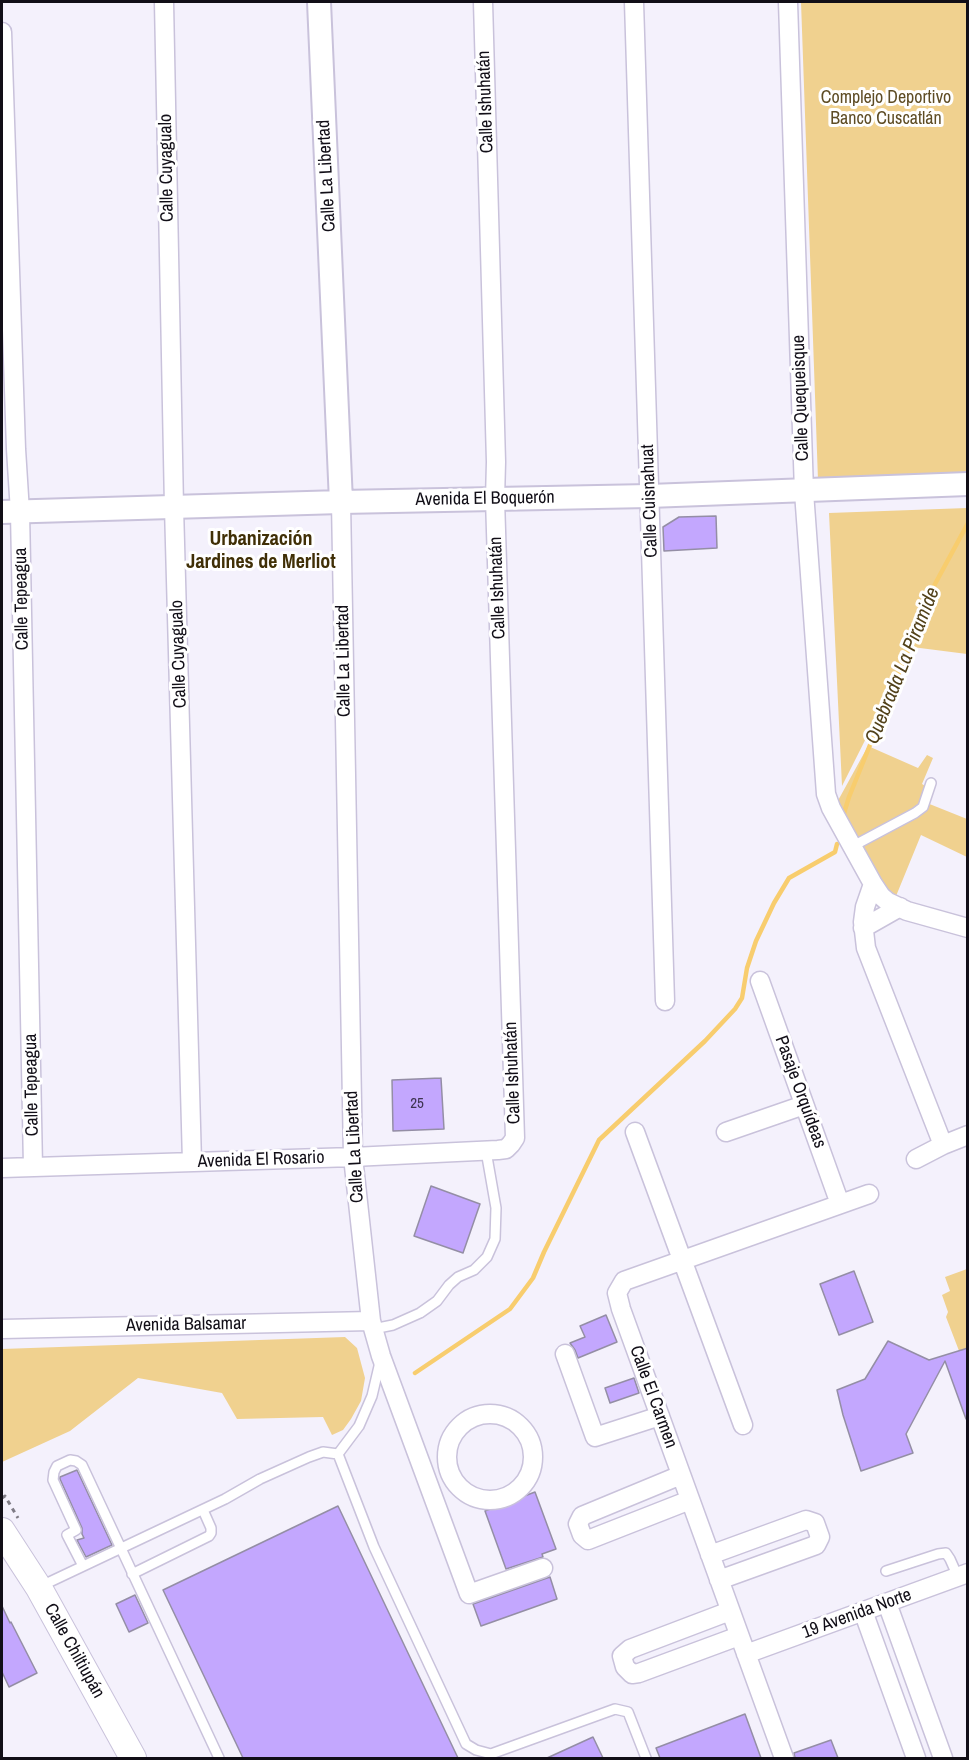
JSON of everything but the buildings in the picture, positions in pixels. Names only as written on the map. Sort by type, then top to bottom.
[{"type":"main road","name":"Calle Chiltiupán","points":[[8,1536],[133,1758]]},
{"type":"main road","name":"Calle Chiltiupán","points":[[8,1536],[27,1593],[116,1758]]},
{"type":"street","name":"Calle Cuyagualo","points":[[164,2],[174,507],[192,1162]]},
{"type":"street","name":"Calle La Libertad","points":[[319,2],[342,502],[353,1157],[372,1325],[381,1356],[468,1594],[543,1568]]},
{"type":"street","name":"Calle Ishuhatán","points":[[483,2],[496,462],[495,499],[515,1138]]},
{"type":"street","name":"Calle Cuisnahuat","points":[[634,2],[665,1001]]},
{"type":"street","name":"Calle Quequeisque","points":[[788,2],[804,492],[826,794],[831,808],[853,846]]},
{"type":"street","name":"Calle Tepeagua","points":[[2,32],[16,449],[11,512],[33,1167]]},
{"type":"street","name":"Avenida El Boquerón","points":[[11,512],[804,492],[968,484]]},
{"type":"street","points":[[853,846],[873,884],[888,902],[907,911],[968,928]]},
{"type":"street","points":[[873,884],[863,928],[866,948],[943,1145]]},
{"type":"street","points":[[863,928],[900,907]]},
{"type":"street","name":"Pasaje Orquídeas","points":[[760,981],[840,1204]]},
{"type":"street","points":[[726,1132],[804,1105]]},
{"type":"street","points":[[635,1132],[742,1425]]},
{"type":"street","points":[[916,1159],[968,1135]]},
{"type":"street","name":"Avenida El Rosario","points":[[2,1168],[486,1151],[506,1149],[515,1138]]},
{"type":"street","name":"Calle El Carmen","points":[[784,1758],[621,1310],[617,1293],[624,1281],[869,1194]]},
{"type":"street","name":"Avenida Balsamar","points":[[2,1329],[372,1325]]},
{"type":"street","points":[[565,1354],[595,1437],[660,1416]]},
{"type":"street","points":[[489,1413],[502,1415],[515,1421],[525,1431],[531,1444],[533,1458],[530,1472],[523,1485],[512,1494],[498,1500],[483,1500],[469,1495],[451,1477],[446,1460],[448,1446],[453,1433],[463,1423],[475,1416],[489,1413]]},
{"type":"street","points":[[681,1475],[582,1516],[578,1524],[582,1535],[588,1540],[690,1500]]},
{"type":"street","points":[[430,1485],[451,1477]]},
{"type":"street","points":[[710,1555],[806,1520],[815,1524],[820,1537],[816,1545],[718,1580]]},
{"type":"street","name":"19 Avenida Norte","points":[[746,1654],[963,1575]]},
{"type":"street","points":[[887,1603],[943,1758]]},
{"type":"street","points":[[730,1611],[630,1649],[622,1656],[625,1667],[632,1674],[639,1673],[739,1636]]},
{"type":"street","points":[[863,1611],[916,1758]]},
{"type":"lane","points":[[853,846],[923,807],[931,783]]},
{"type":"lane","points":[[372,1325],[393,1325],[420,1312],[437,1301],[458,1277],[474,1270],[487,1257],[495,1239],[496,1208],[486,1151]]},
{"type":"lane","points":[[339,1454],[359,1426],[372,1396],[381,1356]]},
{"type":"lane","points":[[39,1588],[309,1456],[323,1452],[339,1454]]},
{"type":"lane","points":[[339,1454],[374,1547],[466,1744],[476,1750],[491,1754],[615,1709],[628,1712],[646,1758]]},
{"type":"lane","points":[[83,1566],[67,1535],[76,1530],[53,1480],[57,1466],[70,1460],[82,1465],[219,1758]]},
{"type":"lane","points":[[132,1574],[209,1536],[211,1528],[202,1510]]},
{"type":"lane","points":[[886,1571],[946,1553],[963,1575]]},
{"type":"path","points":[[2,1498],[5,1496],[8,1536]]},
{"type":"green space","name":"Complejo Deportivo Banco Cuscatlán","points":[[801,2],[967,2],[967,474],[818,480]]},
{"type":"green space","points":[[967,508],[967,654],[912,647],[842,786],[829,513]]},
{"type":"green space","points":[[868,746],[918,768],[927,755],[933,758],[922,784],[932,790],[927,803],[967,819],[967,857],[921,835],[894,901],[835,806]]},
{"type":"green space","points":[[967,1269],[967,1354],[961,1356],[946,1317],[948,1312],[942,1295],[950,1291],[945,1277]]},
{"type":"green space","points":[[345,1337],[357,1348],[365,1378],[361,1401],[351,1419],[343,1430],[332,1435],[323,1417],[237,1419],[222,1393],[138,1378],[70,1431],[2,1462],[2,1349]]},
{"type":"waterway","name":"Quebrada La Piramide","points":[[844,813],[935,584],[968,523]]},
{"type":"waterway","points":[[415,1373],[510,1309],[533,1278],[599,1140],[705,1041],[735,1009],[742,998],[747,968],[756,941],[789,878],[835,852],[837,844]]},
{"type":"district","name":"Urbanización Jardines de Merliot","points":[[261,552]]}]
